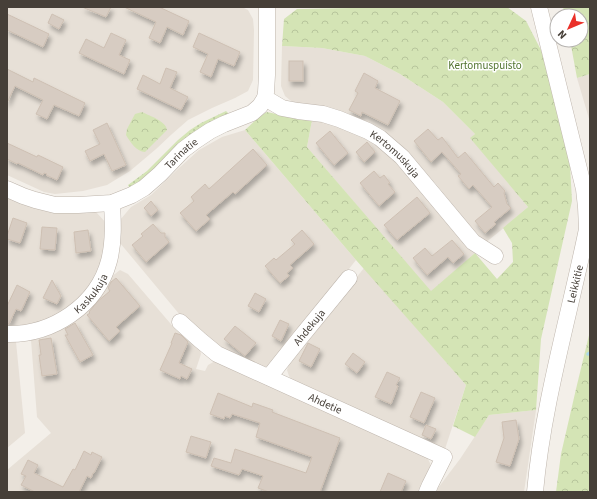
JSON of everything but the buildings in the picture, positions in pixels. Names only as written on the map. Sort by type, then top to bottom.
[{"type":"street","points":[[265,98],[267,84],[267,7]]},
{"type":"street","name":"Leikkitie","points":[[535,492],[538,459],[545,415],[588,229],[584,189],[539,7]]},
{"type":"street","name":"Tarinatie","points":[[7,189],[35,200],[55,205],[78,206],[112,203],[132,195],[144,188],[183,150],[195,141],[224,124],[252,113],[260,106],[265,98]]},
{"type":"street","name":"Kertomuskuja","points":[[265,98],[282,108],[323,114],[339,119],[368,131],[380,138],[402,156],[473,242],[495,256]]},
{"type":"street","name":"Kaskukuja","points":[[7,334],[24,334],[61,322],[79,308],[94,292],[107,269],[111,252],[113,222],[112,203]]},
{"type":"street","name":"Ahdekuja","points":[[270,377],[349,278]]},
{"type":"street","name":"Ahdetie","points":[[180,322],[218,354],[444,457],[427,492]]},
{"type":"shaded area","points":[[7,7],[242,7],[248,10],[253,19],[253,80],[248,91],[188,120],[130,171],[107,185],[83,191],[55,194],[44,192],[7,175]]},
{"type":"shaded area","points":[[282,46],[322,48],[365,56],[400,74],[443,102],[475,134],[471,138],[528,207],[485,243],[436,184],[399,145],[304,105],[291,101],[285,96],[281,86]]},
{"type":"shaded area","points":[[590,74],[590,122],[577,78]]},
{"type":"shaded area","points":[[312,120],[325,121],[356,132],[386,151],[475,253],[431,292],[307,147]]},
{"type":"shaded area","points":[[245,130],[356,260],[274,364],[265,367],[229,353],[185,321],[120,243],[120,220],[131,207],[151,195],[199,150],[222,137]]},
{"type":"shaded area","points":[[7,197],[77,212],[96,212],[107,224],[106,241],[100,264],[88,288],[75,304],[48,321],[24,328],[7,327]]},
{"type":"shaded area","points":[[364,268],[466,385],[444,452],[294,383],[289,376],[287,370],[290,362]]},
{"type":"shaded area","points":[[120,270],[128,274],[176,330],[199,346],[201,354],[196,369],[205,371],[208,365],[217,360],[427,457],[431,469],[422,492],[7,492],[7,470],[51,433],[37,417],[31,340],[58,332],[91,306],[111,277]]},
{"type":"shaded area","points":[[7,341],[16,342],[25,433],[7,448]]},
{"type":"shaded area","points":[[536,410],[524,492],[435,492],[460,459],[489,415]]},
{"type":"green space","name":"Kertomuspuisto","points":[[362,7],[507,7],[526,21],[542,52],[570,165],[572,201],[541,339],[536,410],[489,415],[475,437],[453,426],[466,385],[356,260],[245,130],[260,116],[267,112],[312,120],[307,147],[431,291],[475,253],[497,279],[513,262],[512,243],[503,228],[528,207],[470,138],[475,134],[443,102],[400,74],[365,56],[322,48],[282,46],[284,19],[297,9]]},
{"type":"green space","points":[[590,7],[590,74],[577,78],[571,48],[589,48],[589,8],[563,8]]},
{"type":"green space","points":[[226,111],[228,115],[130,189],[128,185],[147,171],[190,130]]},
{"type":"green space","points":[[142,112],[161,121],[167,130],[145,152],[139,150],[126,135],[127,129],[135,114]]},
{"type":"green space","points":[[590,331],[590,492],[556,492],[561,454]]}]
